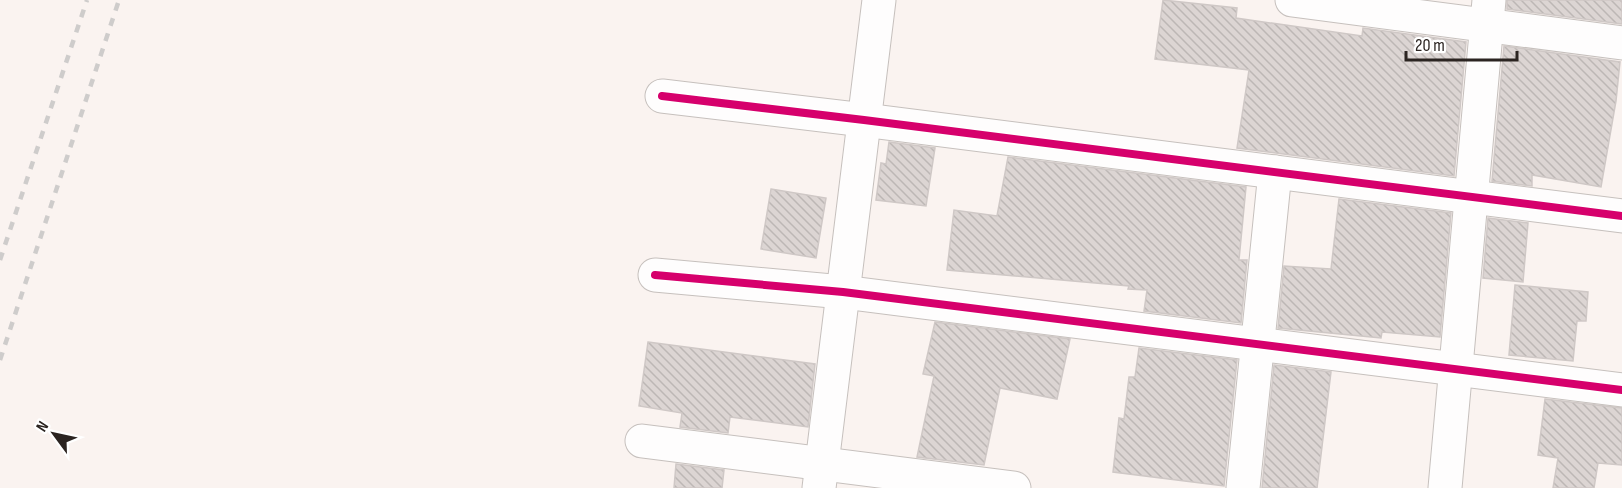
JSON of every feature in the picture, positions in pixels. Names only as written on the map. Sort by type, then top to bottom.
[{"type":"street","points":[[820,476],[879,0]]},
{"type":"street","points":[[1292,0],[1488,13],[1622,43]]},
{"type":"street","points":[[1445,488],[1488,13]]},
{"type":"street","points":[[662,96],[1622,216]]},
{"type":"street","points":[[1243,488],[1275,172]]},
{"type":"street","points":[[655,275],[843,292],[1622,390]]},
{"type":"street","points":[[642,441],[820,476],[1014,488]]},
{"type":"building","points":[[1163,0],[1237,8],[1236,18],[1362,36],[1363,28],[1466,42],[1454,176],[1237,148],[1249,70],[1155,59]]},
{"type":"building","points":[[1507,0],[1622,0],[1622,24],[1507,9]]},
{"type":"building","points":[[1504,46],[1620,62],[1616,101],[1601,187],[1532,175],[1532,186],[1492,181]]},
{"type":"building","points":[[889,142],[935,148],[926,206],[876,200],[881,163],[886,164]]},
{"type":"building","points":[[1008,157],[1246,187],[1239,260],[1247,260],[1241,323],[1144,311],[1147,290],[1128,289],[1129,286],[947,270],[954,210],[997,216]]},
{"type":"building","points":[[771,189],[826,198],[816,258],[761,249]]},
{"type":"building","points":[[1339,199],[1451,213],[1440,337],[1382,332],[1381,338],[1278,328],[1284,266],[1331,269]]},
{"type":"building","points":[[1488,218],[1528,223],[1523,282],[1483,278]]},
{"type":"building","points":[[1515,285],[1588,292],[1586,321],[1577,321],[1573,361],[1509,355]]},
{"type":"building","points":[[935,322],[1070,339],[1057,399],[1000,388],[984,465],[917,457],[934,376],[923,374]]},
{"type":"building","points":[[648,342],[815,364],[808,427],[730,417],[728,433],[680,427],[682,413],[639,406]]},
{"type":"building","points":[[1139,348],[1237,360],[1224,486],[1113,472],[1119,418],[1124,419],[1129,377],[1135,377]]},
{"type":"building","points":[[1274,365],[1331,372],[1317,488],[1262,488]]},
{"type":"building","points":[[1545,399],[1622,408],[1622,465],[1598,463],[1594,488],[1553,488],[1558,458],[1538,455]]},
{"type":"building","points":[[676,464],[724,470],[722,488],[674,488]]},
{"type":"railway","points":[[0,260],[87,0]]},
{"type":"railway","points":[[0,360],[119,0]]},
{"type":"cycle path","points":[[662,96],[1622,216]]},
{"type":"cycle path","points":[[655,275],[843,292],[1622,390]]}]
